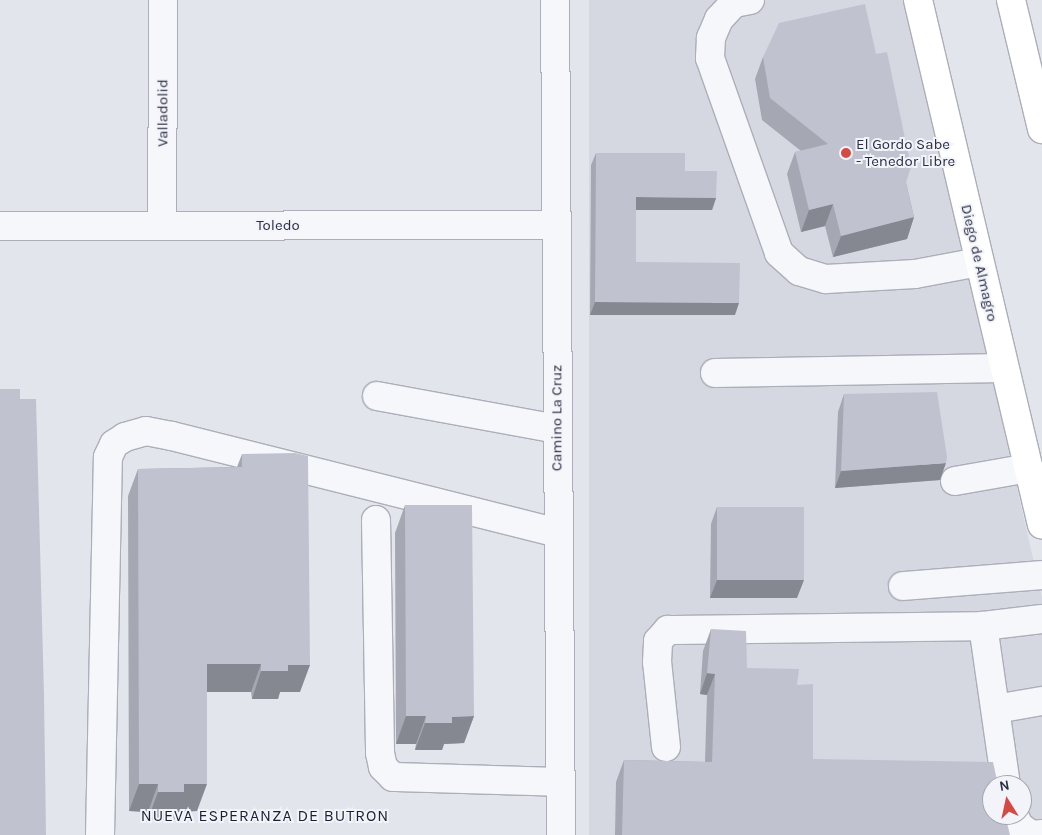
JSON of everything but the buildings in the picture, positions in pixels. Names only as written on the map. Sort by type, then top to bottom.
[{"type":"main road","name":"Diego de Almagro","points":[[918,0],[1042,525]]},
{"type":"main road","points":[[1011,0],[1042,129]]},
{"type":"street","name":"Valladolid","points":[[162,226],[163,0]]},
{"type":"street","name":"Camino La Cruz","points":[[555,0],[561,835]]},
{"type":"street","points":[[750,0],[734,3],[719,19],[711,38],[710,58],[779,253],[799,271],[826,280],[915,274],[979,262]]},
{"type":"street","name":"Toledo","points":[[0,226],[556,225]]},
{"type":"street","points":[[715,373],[1004,368]]},
{"type":"street","points":[[377,396],[557,429]]},
{"type":"street","points":[[100,835],[108,457],[114,444],[125,437],[146,431],[172,436],[558,533]]},
{"type":"street","points":[[955,481],[1029,468]]},
{"type":"street","points":[[376,520],[380,753],[384,767],[393,777],[560,782]]},
{"type":"street","points":[[903,586],[1042,575]]},
{"type":"street","points":[[666,747],[657,662],[658,640],[668,630],[983,626],[1042,620]]},
{"type":"street","points":[[983,626],[1005,775]]},
{"type":"street","points":[[996,710],[1042,701]]},
{"type":"street","points":[[1019,825],[1031,835],[1042,834]]},
{"type":"shaded area","points":[[589,0],[903,0],[970,280],[1042,598],[1042,835],[589,835]]},
{"type":"place","name":"El Gordo Sabe - Tenedor Libre","points":[[846,153]]},
{"type":"district","name":"NUEVA ESPERANZA DE BUTRON","points":[[265,816]]}]
